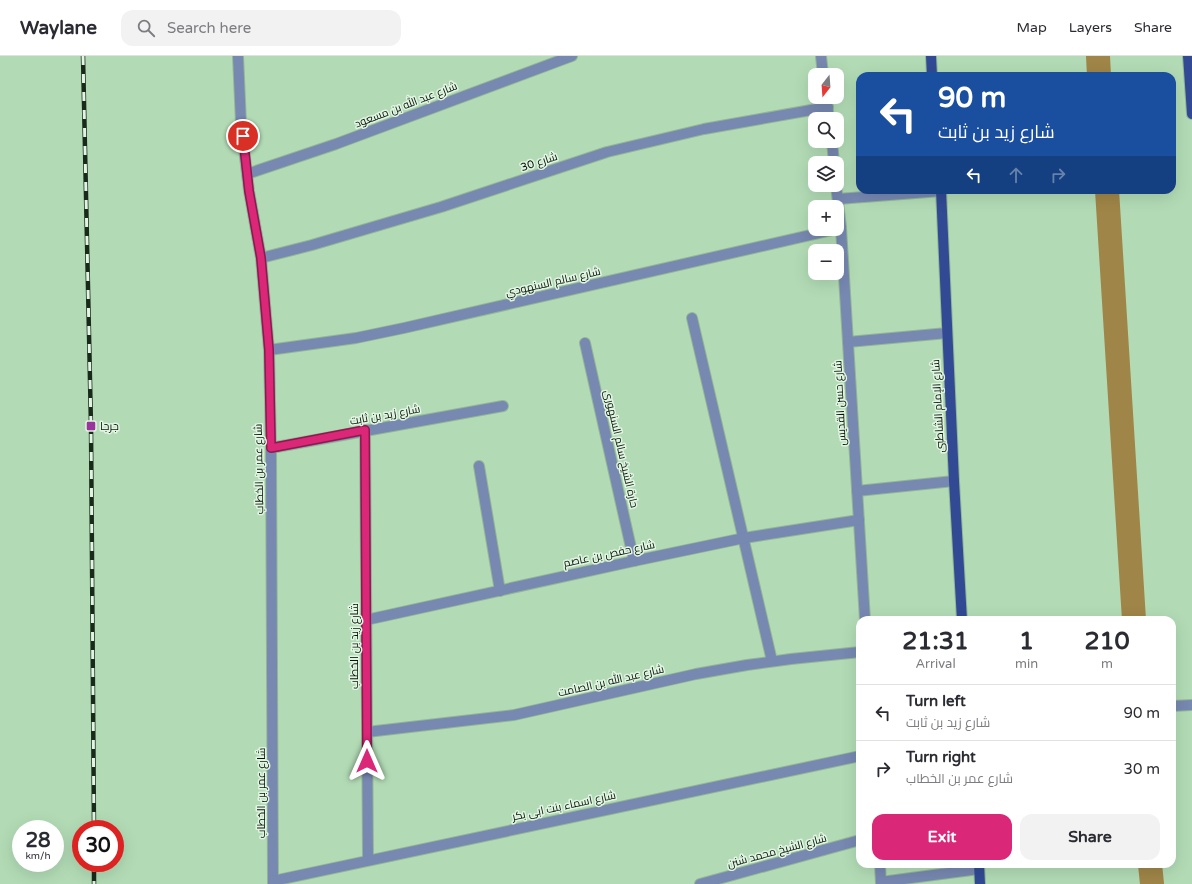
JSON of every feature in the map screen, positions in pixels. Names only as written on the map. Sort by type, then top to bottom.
[{"type":"main road","points":[[931,56],[932,72]]},
{"type":"main road","points":[[1188,56],[1192,114]]},
{"type":"main road","name":"شارع الإمام الشاطبى","points":[[941,194],[962,616]]},
{"type":"main road","points":[[979,868],[980,884]]},
{"type":"street","name":"شارع عمر بن الخطاب","points":[[238,56],[241,123],[249,191],[261,258],[269,350],[271,448],[273,882]]},
{"type":"street","name":"شارع عبد الله بن مسعود","points":[[247,174],[336,144],[572,56]]},
{"type":"street","points":[[821,56],[823,68]]},
{"type":"street","name":"شارع 30","points":[[261,258],[312,245],[434,209],[607,152],[704,128],[818,104]]},
{"type":"street","name":"شارع حسن القديس","points":[[837,192],[838,199]]},
{"type":"street","points":[[838,199],[902,194]]},
{"type":"street","name":"شارع سالم السنهودي","points":[[269,350],[356,338],[404,328],[808,236]]},
{"type":"street","name":"شارع حسن القديس","points":[[841,236],[865,616]]},
{"type":"street","points":[[692,318],[772,661]]},
{"type":"street","points":[[848,342],[947,333]]},
{"type":"street","name":"حارة الشيخ سالم السنهورى","points":[[585,343],[634,561]]},
{"type":"street","name":"شارع زيد بن ثابت","points":[[271,448],[503,406]]},
{"type":"street","name":"شارع زيد بن الخطاب","points":[[365,430],[368,860]]},
{"type":"street","points":[[479,466],[500,591]]},
{"type":"street","points":[[857,491],[954,481]]},
{"type":"street","name":"شارع حفص بن عاصم","points":[[366,620],[744,538],[859,520]]},
{"type":"street","name":"شارع عبد الله بن الصامت","points":[[367,732],[514,715],[696,674],[772,661],[856,652]]},
{"type":"street","points":[[1176,706],[1192,705]]},
{"type":"street","name":"شارع اسماء بنت ابى بكر","points":[[273,882],[368,860],[856,757]]},
{"type":"street","name":"شارع الشيخ محمد شنن","points":[[700,884],[856,841]]},
{"type":"street","points":[[880,868],[881,883],[973,868]]},
{"type":"waterway","points":[[1098,56],[1099,72]]},
{"type":"waterway","points":[[1107,194],[1134,616]]},
{"type":"waterway","points":[[1150,868],[1152,884]]},
{"type":"railway","points":[[83,56],[91,426],[94,820]]},
{"type":"railway","points":[[94,872],[94,884]]},
{"type":"place","name":"جرجا","points":[[91,426]]},
{"type":"route","points":[[243,136],[249,191],[261,258],[269,350],[271,448],[365,430],[367,761]]}]
